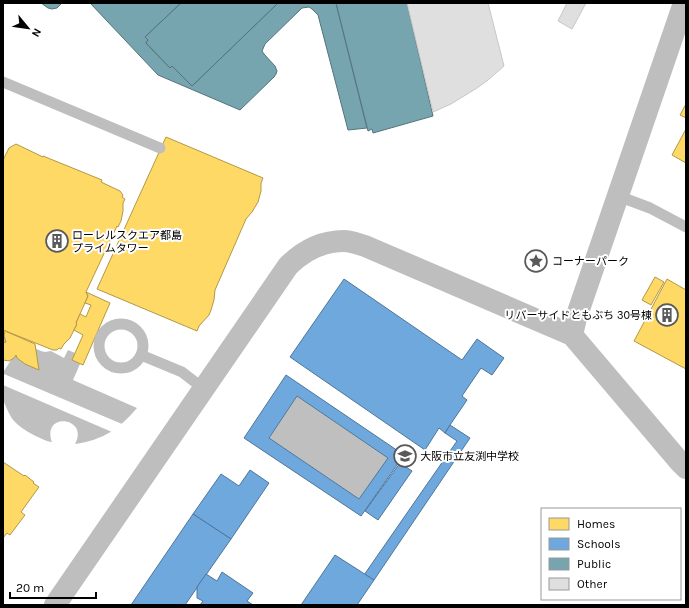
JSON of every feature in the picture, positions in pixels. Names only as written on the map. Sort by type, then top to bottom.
[{"type":"street","points":[[572,335],[576,318],[684,3]]},
{"type":"street","points":[[55,605],[288,266],[304,252],[323,244],[344,241],[354,242],[365,246],[572,335],[686,468]]},
{"type":"lane","points":[[3,82],[160,148]]},
{"type":"lane","points":[[618,196],[650,208],[686,227]]},
{"type":"lane","points":[[122,323],[133,327],[141,334],[144,345],[141,355],[135,363],[126,368],[117,368],[112,366],[101,358],[98,348],[99,338],[104,330],[112,325],[122,323]]},
{"type":"lane","points":[[141,355],[182,372],[204,389]]},
{"type":"shaded area","points":[[3,334],[41,351],[51,351],[64,358],[68,350],[75,353],[72,360],[80,364],[73,380],[137,408],[117,428],[94,440],[75,444],[78,435],[76,428],[71,423],[65,421],[58,422],[53,425],[50,432],[52,442],[32,434],[13,420],[3,401]]},
{"type":"shaded area","points":[[297,396],[388,458],[359,499],[269,438]]},
{"type":"pier","points":[[3,351],[11,360],[4,371],[4,374],[122,424],[112,432],[3,385]]},
{"type":"building: Homes","points":[[686,104],[686,118],[680,115]]},
{"type":"building: Homes","points":[[686,129],[686,163],[672,155]]},
{"type":"building: Homes","points":[[166,137],[263,178],[258,202],[246,219],[215,290],[214,300],[209,315],[199,326],[197,331],[97,289]]},
{"type":"building: Homes","name":"ローレルスクエア都島 プライムタワー","points":[[16,144],[43,157],[102,180],[101,182],[120,191],[123,195],[122,197],[125,199],[123,203],[121,221],[118,227],[117,226],[86,292],[88,296],[76,323],[77,324],[70,338],[61,349],[59,348],[57,350],[53,350],[3,330],[3,160],[9,148]]},
{"type":"building: Homes","points":[[655,277],[664,282],[651,305],[642,300]]},
{"type":"building: Homes","name":"リバーサイドともぶち 30号棟","points":[[667,279],[686,290],[686,369],[634,341]]},
{"type":"building: Homes","points":[[86,292],[110,303],[83,365],[72,360],[83,335],[74,330],[77,324],[76,323],[80,314],[86,317],[91,305],[85,303],[88,296]]},
{"type":"building: Homes","points":[[5,331],[35,344],[39,370],[25,364],[17,358],[16,355],[9,361],[3,360],[3,343],[6,342],[4,336]]},
{"type":"building: Homes","points":[[3,462],[24,476],[25,475],[39,487],[21,512],[25,515],[10,535],[7,533],[3,538]]},
{"type":"building: Schools","points":[[344,279],[462,360],[477,339],[504,358],[492,375],[481,368],[462,396],[467,400],[445,433],[439,428],[425,450],[290,357]]},
{"type":"building: Schools","points":[[286,375],[404,455],[361,516],[244,438]],"holes":[[[297,396],[388,458],[359,499],[269,438]]]},
{"type":"building: Schools","points":[[450,425],[470,438],[374,580],[364,575],[457,441],[445,433]]},
{"type":"building: Schools","points":[[400,463],[412,471],[378,520],[365,511]]},
{"type":"building: Schools","points":[[250,470],[269,483],[231,539],[193,514],[221,474],[239,486]]},
{"type":"building: Schools","points":[[193,514],[231,539],[185,605],[131,605]]},
{"type":"building: Schools","points":[[335,555],[374,580],[357,605],[301,605]]},
{"type":"building: Schools","points":[[222,572],[253,593],[247,601],[253,605],[200,605],[203,601],[197,598],[197,587],[206,574],[217,581]]},
{"type":"building: Public","points":[[41,3],[62,3],[57,8],[52,9]]},
{"type":"building: Public","points":[[90,3],[181,3],[145,37],[148,40],[146,43],[170,68],[172,66],[192,86],[278,3],[336,3],[367,128],[348,130],[318,15],[309,7],[302,8],[265,44],[262,51],[275,66],[277,71],[276,74],[240,110],[158,75]]},
{"type":"building: Public","points":[[181,3],[278,3],[192,86],[172,66],[170,68],[146,43],[148,40],[145,37]]},
{"type":"building: Public","points":[[336,3],[407,3],[433,116],[373,133],[372,129],[368,131]]},
{"type":"building: Other","points":[[407,3],[488,3],[504,66],[477,88],[451,104],[433,112]]},
{"type":"building: Other","points":[[567,3],[586,3],[572,29],[558,21]]},
{"type":"place","name":"ローレルスクエア都島 プライムタワー","points":[[57,241]]},
{"type":"place","name":"コーナーパーク","points":[[536,261]]},
{"type":"place","name":"リバーサイドともぶち 30号棟","points":[[667,315]]},
{"type":"place","name":"大阪市立友渕中学校","points":[[405,456]]}]
